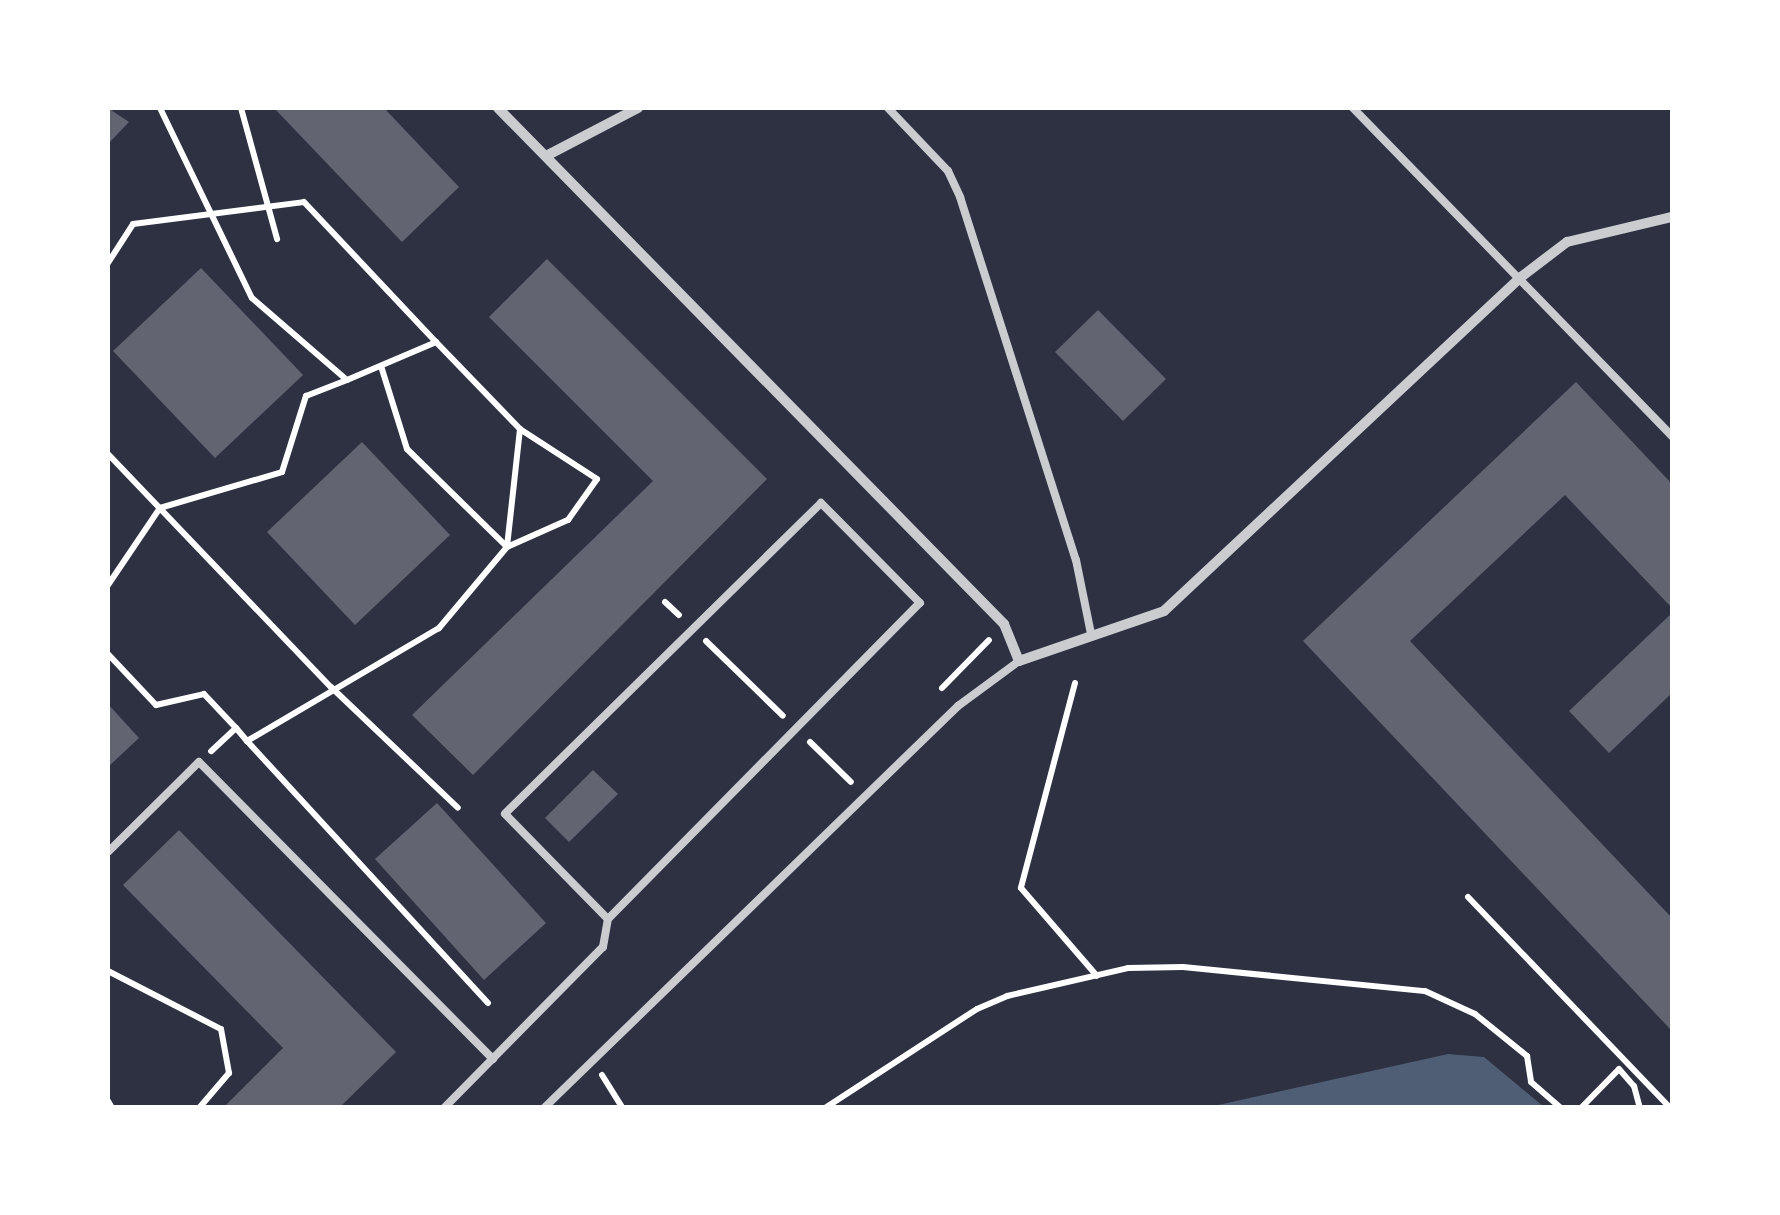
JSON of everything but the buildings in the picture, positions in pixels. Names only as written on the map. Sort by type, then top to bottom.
[{"type":"street","points":[[498,108],[1004,624],[1018,661],[1164,611],[1522,276],[1567,242],[1672,217]]},
{"type":"street","points":[[546,156],[638,108]]},
{"type":"lane","points":[[888,108],[948,171],[960,197],[1076,560],[1091,634]]},
{"type":"lane","points":[[1353,108],[1522,276],[1672,436]]},
{"type":"lane","points":[[444,1108],[603,948],[608,918],[920,603],[821,503],[505,814],[608,918]]},
{"type":"lane","points":[[544,1108],[958,706],[1018,661]]},
{"type":"lane","points":[[108,852],[199,762],[493,1059]]},
{"type":"path","points":[[160,108],[252,298],[347,380]]},
{"type":"path","points":[[240,108],[276,240]]},
{"type":"path","points":[[108,263],[132,224],[304,202],[520,428],[597,479],[568,520],[507,547],[439,628],[331,687],[247,741]]},
{"type":"path","points":[[108,586],[160,508],[282,472],[306,396],[436,342]]},
{"type":"path","points":[[380,366],[407,449],[507,547]]},
{"type":"path","points":[[507,547],[520,428]]},
{"type":"path","points":[[108,454],[331,687],[458,808]]},
{"type":"path","points":[[666,602],[851,782]]},
{"type":"path","points":[[108,654],[156,705],[204,694],[488,1004]]},
{"type":"path","points":[[1075,683],[1021,888],[1098,976]]},
{"type":"path","points":[[199,762],[236,728]]},
{"type":"path","points":[[1468,897],[1670,1108]]},
{"type":"path","points":[[825,1108],[977,1009],[1098,976],[1183,967],[1425,990],[1475,1014],[1527,1056],[1531,1082],[1561,1108]]},
{"type":"path","points":[[108,971],[221,1030],[229,1073],[199,1108]]},
{"type":"path","points":[[593,1060],[623,1108]]},
{"type":"path","points":[[1581,1108],[1619,1069],[1634,1086],[1640,1108]]},
{"type":"path","points":[[108,1101],[112,1108]]},
{"type":"water","points":[[1448,1054],[1484,1057],[1544,1107],[1209,1107]]}]
